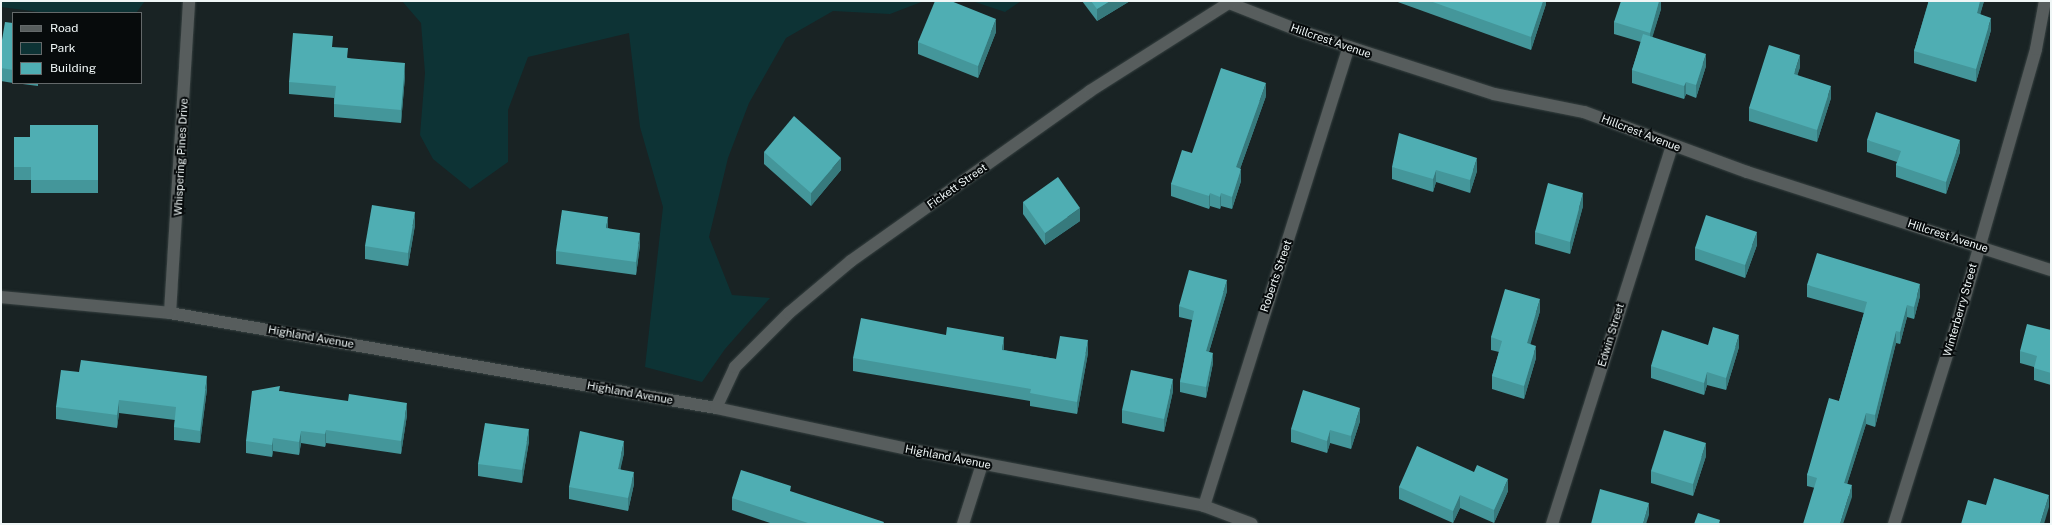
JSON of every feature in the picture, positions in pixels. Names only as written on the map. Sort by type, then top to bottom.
[{"type":"street","name":"Whispering Pines Drive","points":[[170,312],[189,1]]},
{"type":"street","name":"Winterberry Street","points":[[1894,524],[1979,245],[2036,49],[2045,1]]},
{"type":"street","name":"Hillcrest Avenue","points":[[1230,2],[1349,47],[1494,94],[1584,112],[1672,146],[1979,245],[2051,270]]},
{"type":"street","name":"Fickett Street","points":[[716,408],[735,367],[789,313],[851,261],[1090,91],[1230,2]]},
{"type":"street","name":"Roberts Street","points":[[1204,506],[1349,47]]},
{"type":"street","name":"Edwin Street","points":[[1552,524],[1672,146]]},
{"type":"street","name":"Highland Avenue","points":[[1,297],[170,312],[716,408],[982,464],[1204,506],[1252,524]]},
{"type":"street","points":[[963,524],[982,464]]},
{"type":"green space","points":[[1,1],[145,1],[137,12],[39,12],[1,7]]},
{"type":"green space","points":[[402,1],[924,1],[890,14],[833,11],[786,38],[749,103],[728,158],[709,237],[732,295],[770,298],[725,349],[702,382],[645,367],[663,207],[640,127],[629,33],[528,57],[508,110],[508,162],[470,189],[433,159],[420,135],[425,73],[421,23]]},
{"type":"green space","points":[[972,1],[1021,1],[1005,12]]},
{"type":"building","points":[[935,1],[951,1],[996,19],[978,66],[918,42]]},
{"type":"building","points":[[1091,1],[1110,1],[1097,9]]},
{"type":"building","points":[[1430,1],[1543,1],[1531,37]]},
{"type":"building","points":[[1621,1],[1659,1],[1650,33],[1614,22]]},
{"type":"building","points":[[1929,1],[1980,1],[1977,13],[1991,18],[1976,69],[1914,51]]},
{"type":"building","points":[[5,22],[12,23],[12,70],[1,68],[1,46]]},
{"type":"building","points":[[293,33],[333,36],[332,47],[348,48],[347,58],[405,63],[401,110],[334,104],[336,86],[289,82]]},
{"type":"building","points":[[1643,34],[1706,54],[1696,85],[1686,82],[1684,86],[1632,70]]},
{"type":"building","points":[[1769,45],[1800,55],[1794,74],[1831,86],[1817,130],[1749,108]]},
{"type":"building","points":[[1221,68],[1266,83],[1236,167],[1241,169],[1232,197],[1221,193],[1220,197],[1210,193],[1209,196],[1171,184],[1182,150],[1192,153]]},
{"type":"building","points":[[1876,112],[1960,140],[1946,182],[1896,165],[1901,151],[1867,140]]},
{"type":"building","points":[[794,116],[841,158],[811,193],[764,152]]},
{"type":"building","points":[[30,125],[98,125],[98,180],[31,180],[31,167],[14,167],[14,137],[30,137]]},
{"type":"building","points":[[1399,133],[1477,158],[1470,180],[1436,170],[1433,179],[1392,167]]},
{"type":"building","points":[[1058,177],[1080,208],[1045,233],[1023,202]]},
{"type":"building","points":[[1548,183],[1583,193],[1570,242],[1535,232]]},
{"type":"building","points":[[372,205],[415,212],[408,253],[365,246]]},
{"type":"building","points":[[562,210],[608,217],[606,228],[640,233],[636,262],[556,251]]},
{"type":"building","points":[[1706,215],[1757,232],[1745,265],[1695,248]]},
{"type":"building","points":[[1817,253],[1920,284],[1914,307],[1907,305],[1900,332],[1896,331],[1875,415],[1866,413],[1844,483],[1852,485],[1840,524],[1803,524],[1817,478],[1807,475],[1829,398],[1839,401],[1867,302],[1807,285]]},
{"type":"building","points":[[1189,270],[1227,280],[1206,351],[1213,353],[1206,387],[1180,382],[1194,311],[1179,306]]},
{"type":"building","points":[[1505,289],[1540,299],[1527,343],[1536,346],[1524,386],[1492,376],[1502,341],[1491,337]]},
{"type":"building","points":[[861,318],[946,335],[947,327],[1004,337],[1002,350],[1056,359],[1060,336],[1088,340],[1077,402],[1030,393],[1031,389],[853,358]]},
{"type":"building","points":[[2027,324],[2051,330],[2051,373],[2034,368],[2037,356],[2020,351]]},
{"type":"building","points":[[1713,327],[1739,335],[1726,378],[1707,372],[1704,383],[1651,366],[1662,330],[1708,345]]},
{"type":"building","points":[[81,360],[207,376],[200,431],[174,427],[176,407],[119,400],[117,415],[56,407],[61,370],[79,372]]},
{"type":"building","points":[[1131,370],[1173,379],[1164,419],[1122,410]]},
{"type":"building","points":[[280,386],[279,391],[348,401],[349,394],[407,403],[401,441],[326,430],[325,434],[301,431],[299,442],[273,438],[272,445],[246,441],[252,391]]},
{"type":"building","points":[[1303,390],[1360,408],[1351,436],[1330,430],[1327,441],[1291,429]]},
{"type":"building","points":[[485,423],[529,429],[522,470],[478,464]]},
{"type":"building","points":[[1664,430],[1706,443],[1693,484],[1651,471]]},
{"type":"building","points":[[580,431],[624,441],[618,469],[634,472],[628,498],[569,487]]},
{"type":"building","points":[[1417,446],[1474,472],[1477,465],[1508,479],[1494,510],[1460,495],[1453,511],[1399,487]]},
{"type":"building","points":[[741,470],[791,486],[790,491],[884,522],[883,524],[811,524],[732,498]]},
{"type":"building","points":[[1994,478],[2049,495],[2040,524],[1961,524],[1968,500],[1986,505]]},
{"type":"building","points":[[1600,489],[1649,503],[1643,524],[1591,524]]},
{"type":"building","points":[[1698,513],[1720,520],[1719,524],[1694,524]]}]
